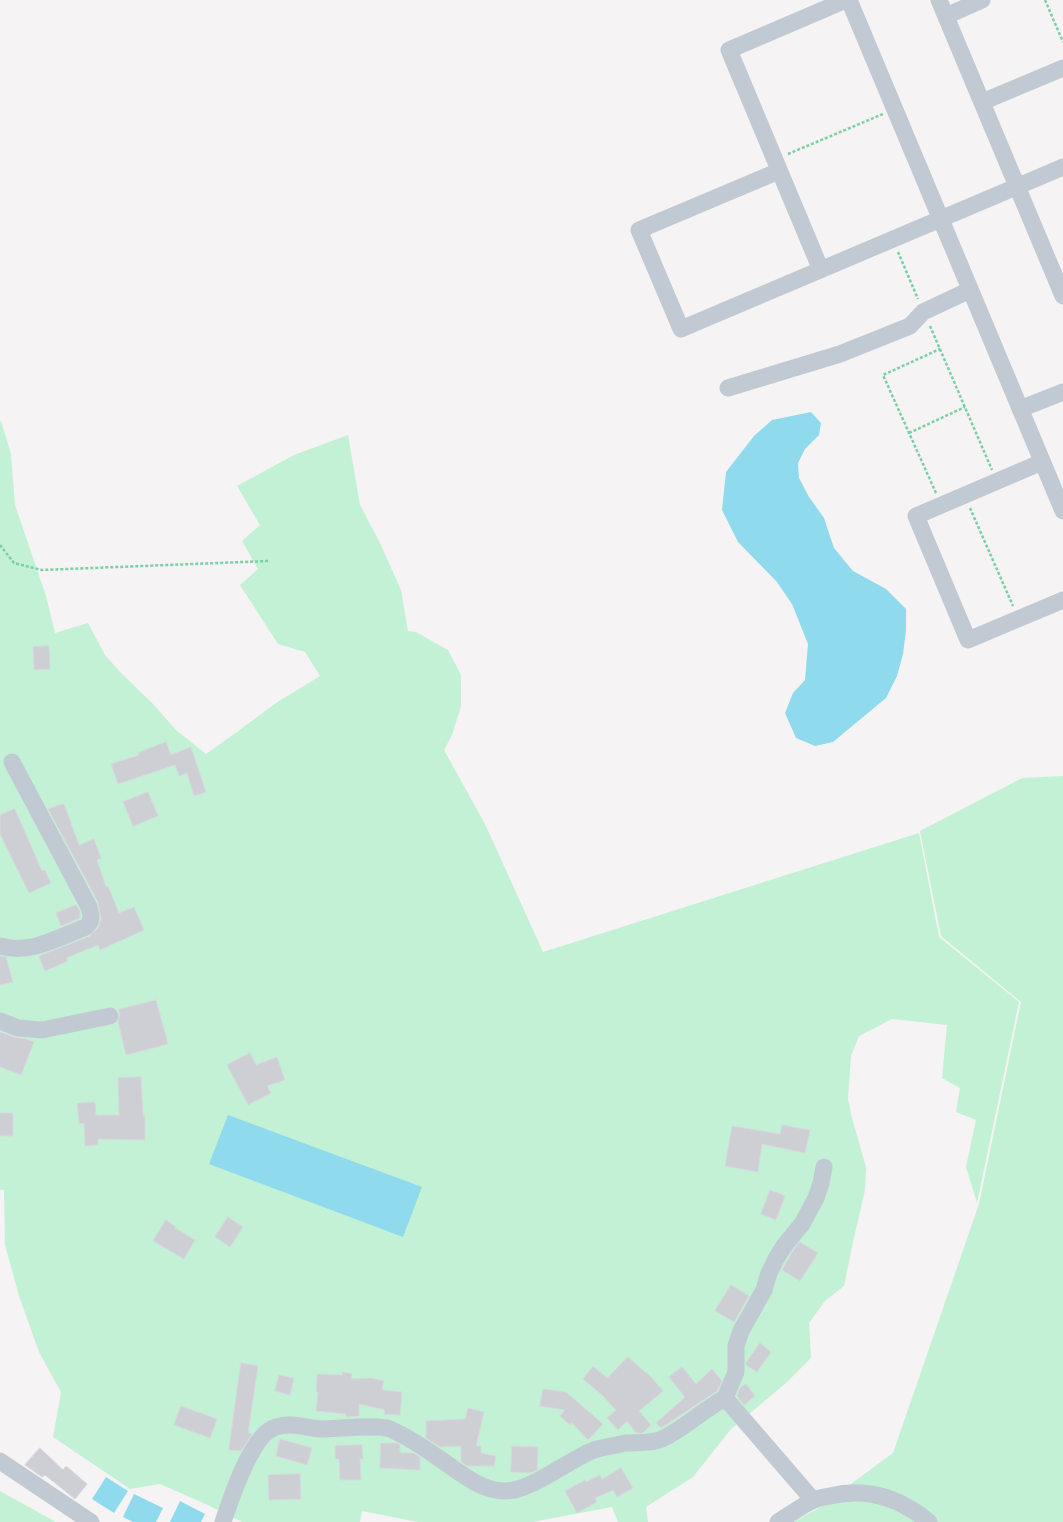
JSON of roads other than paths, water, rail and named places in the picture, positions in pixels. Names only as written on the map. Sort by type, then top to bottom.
[{"type":"street","points":[[821,270],[729,50],[848,0],[1063,511]]},
{"type":"street","points":[[939,0],[1063,296]]},
{"type":"street","points":[[946,16],[982,0]]},
{"type":"street","points":[[982,102],[1063,68]]},
{"type":"street","points":[[777,165],[639,230],[681,329],[1063,167]]},
{"type":"street","points":[[728,388],[840,354],[910,326],[923,312],[970,290]]},
{"type":"street","points":[[1020,410],[1063,392]]},
{"type":"street","points":[[1042,462],[916,516],[968,640],[1063,600]]},
{"type":"street","points":[[0,946],[11,949],[42,945],[86,927],[90,923],[91,919],[89,907],[12,762]]},
{"type":"street","points":[[0,1021],[18,1028],[42,1030],[110,1016]]},
{"type":"street","points":[[223,1522],[243,1468],[264,1434],[275,1427],[290,1425],[320,1428],[373,1427],[389,1429],[422,1447],[478,1484],[504,1491],[520,1489],[595,1450],[627,1443],[648,1443],[660,1440],[679,1430],[710,1406],[725,1398],[736,1372],[736,1346],[741,1331],[764,1290],[769,1273],[776,1259],[784,1246],[802,1224],[816,1198],[824,1167]]},
{"type":"street","points":[[725,1398],[813,1500]]},
{"type":"street","points":[[0,1461],[91,1522]]},
{"type":"street","points":[[778,1522],[813,1500],[852,1493],[871,1493],[896,1501],[916,1511],[929,1522]]},
{"type":"water","points":[[811,412],[821,423],[819,435],[805,449],[798,463],[799,478],[809,497],[824,518],[834,548],[853,571],[886,589],[906,609],[906,630],[903,654],[897,676],[886,698],[833,742],[815,746],[796,738],[785,713],[793,693],[805,680],[808,644],[792,604],[777,582],[738,542],[722,510],[726,472],[754,436],[772,420]]},
{"type":"water","points":[[228,1115],[422,1187],[403,1237],[209,1164]]},
{"type":"water","points":[[106,1477],[128,1491],[114,1513],[92,1499]]},
{"type":"water","points":[[134,1494],[163,1508],[156,1522],[133,1522],[123,1517]]},
{"type":"water","points":[[180,1501],[205,1514],[201,1522],[170,1522]]}]
